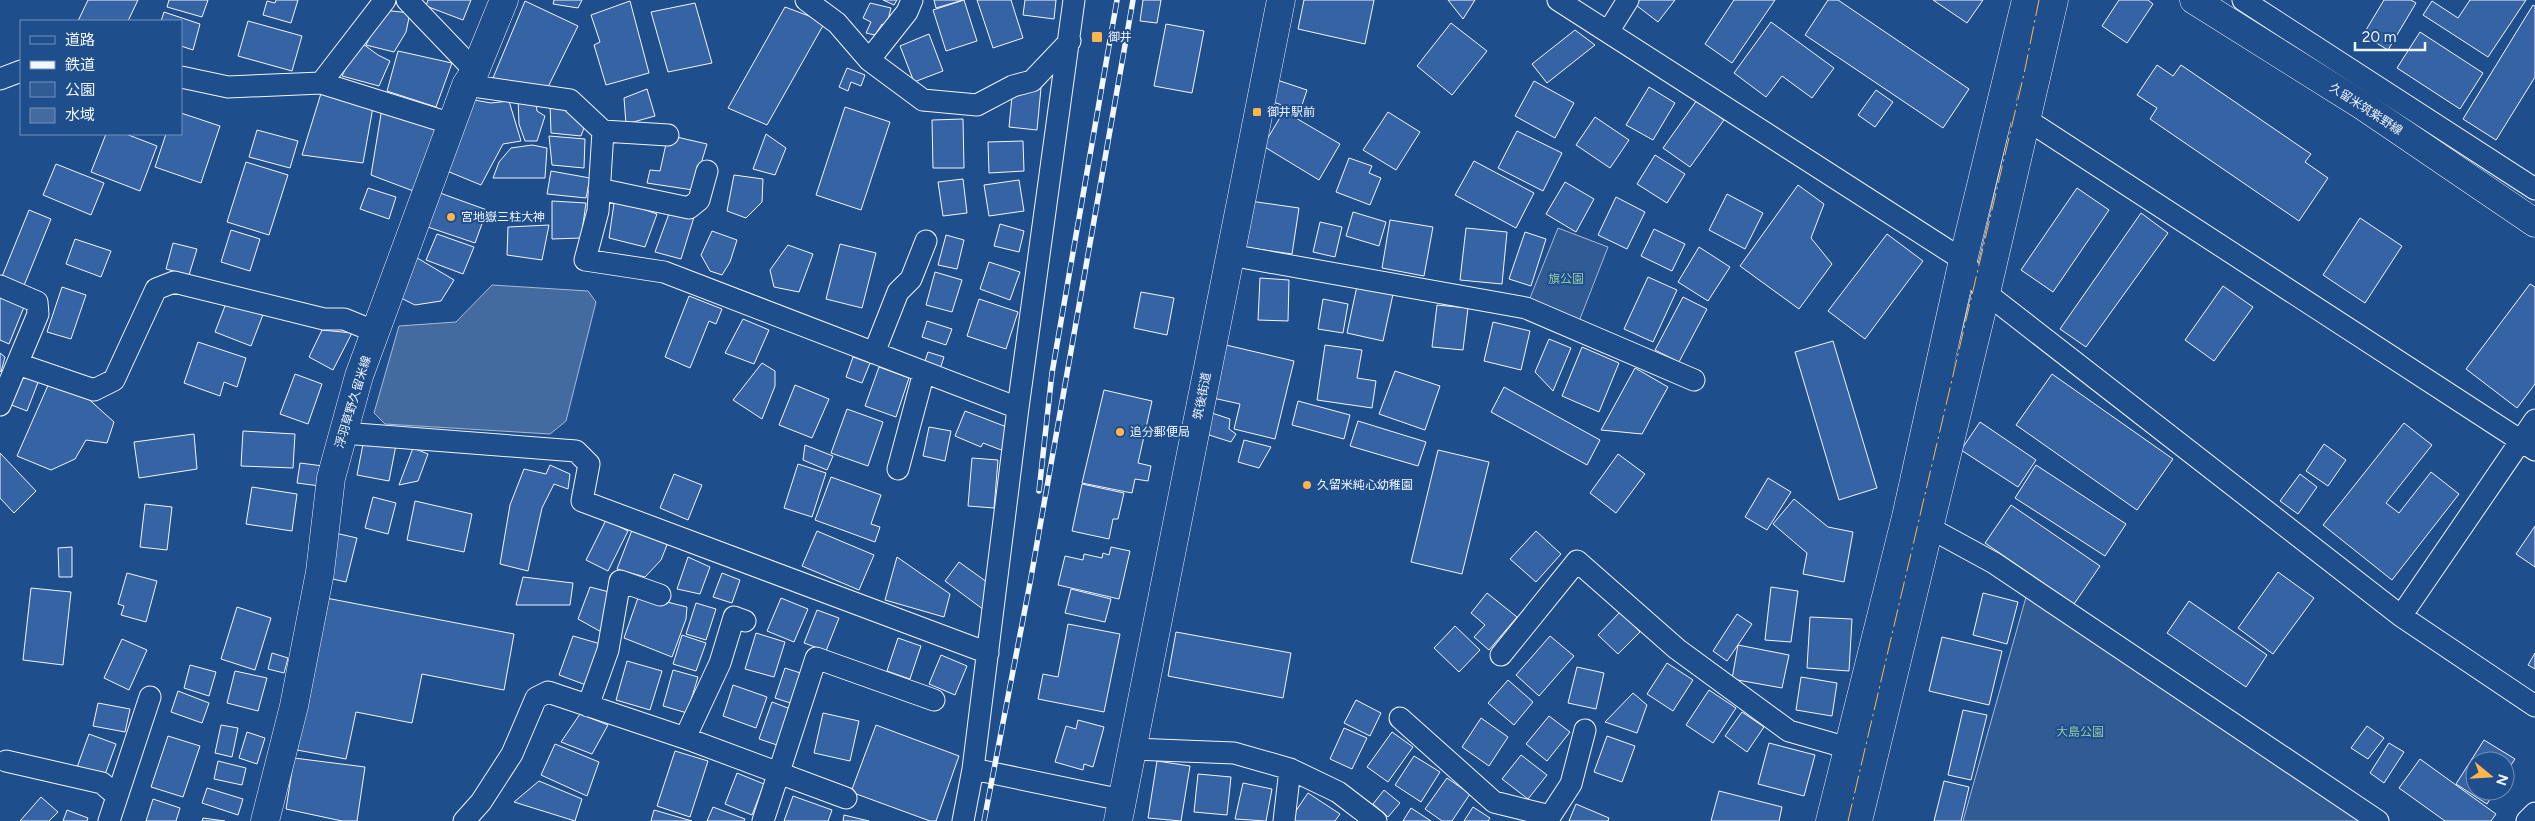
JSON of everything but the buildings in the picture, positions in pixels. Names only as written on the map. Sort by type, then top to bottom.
[{"type":"street","points":[[321,83],[385,0]]},
{"type":"street","points":[[407,0],[470,78],[570,100],[603,131],[668,135]]},
{"type":"street","name":"浮羽草野久留米線","points":[[266,821],[294,706],[320,572],[331,478],[359,376],[452,124],[504,0]]},
{"type":"street","points":[[806,0],[836,23],[869,60],[923,100],[977,105],[1013,86],[1032,82],[1070,40]]},
{"type":"street","points":[[869,60],[907,12],[912,0]]},
{"type":"street","points":[[963,821],[973,769],[1018,408],[1074,0]]},
{"type":"street","name":"筑後街道","points":[[1120,811],[1281,0]]},
{"type":"street","points":[[1558,0],[1964,260],[1986,293],[2401,616],[2535,706]]},
{"type":"street","points":[[1608,32],[1628,0]]},
{"type":"street","points":[[1830,821],[1906,517],[1964,260],[2026,0]]},
{"type":"street","points":[[1858,821],[1986,293],[2054,0]]},
{"type":"street","name":"久留米筑紫野線","points":[[2194,0],[2363,106],[2535,223]]},
{"type":"street","points":[[2243,0],[2535,189]]},
{"type":"street","points":[[0,79],[20,71]]},
{"type":"street","points":[[182,77],[228,87],[321,83],[452,124]]},
{"type":"street","points":[[2001,105],[2026,117],[2528,446]]},
{"type":"street","points":[[603,131],[598,211],[585,260],[664,272],[1018,408]]},
{"type":"street","points":[[599,189],[689,208],[699,200],[707,172]]},
{"type":"street","points":[[874,353],[898,292],[911,279],[926,241]]},
{"type":"street","points":[[1230,255],[1526,308],[1694,380]]},
{"type":"street","points":[[18,364],[94,390],[114,380],[156,289],[174,282],[324,319],[344,319],[376,332]]},
{"type":"street","points":[[0,286],[37,302],[38,314],[0,406]]},
{"type":"street","points":[[898,469],[924,372]]},
{"type":"street","points":[[2401,616],[2528,446],[2535,420]]},
{"type":"street","points":[[343,433],[576,450],[589,464],[582,501],[988,653]]},
{"type":"street","points":[[1928,527],[1994,563],[2378,821]]},
{"type":"street","points":[[1500,655],[1578,561],[1677,649],[1789,731],[1848,748]]},
{"type":"street","points":[[588,706],[608,650],[620,581],[660,595]]},
{"type":"street","points":[[685,738],[720,662],[734,617],[745,621]]},
{"type":"street","points":[[763,821],[816,658],[934,700]]},
{"type":"street","points":[[464,821],[481,802],[512,754],[536,698],[548,692],[685,738],[846,798]]},
{"type":"street","points":[[109,821],[150,697]]},
{"type":"street","points":[[1400,718],[1494,802],[1549,818],[1571,784],[1585,730]]},
{"type":"street","points":[[1133,749],[1234,753],[1290,769],[1338,792],[1376,821]]},
{"type":"street","points":[[6,761],[102,783],[117,796]]},
{"type":"street","points":[[973,769],[1120,811]]},
{"type":"street","points":[[1284,821],[1290,769]]},
{"type":"street","points":[[2527,821],[2535,813]]},
{"type":"green space","name":"旗公園","points":[[1558,228],[1608,247],[1576,329],[1526,308]]},
{"type":"green space","name":"大島公園","points":[[2028,590],[2372,821],[1963,821]]},
{"type":"water","points":[[492,285],[588,291],[596,302],[566,421],[550,434],[385,424],[374,413],[399,326],[456,322]]},
{"type":"railway","points":[[1039,491],[1052,373],[1117,0]]},
{"type":"railway","points":[[984,821],[1030,583],[1133,0]]},
{"type":"power","points":[[1848,821],[2024,74],[2039,0]]},
{"type":"place","name":"御井","points":[[1097,37]]},
{"type":"place","name":"御井駅前","points":[[1257,112]]},
{"type":"place","name":"宮地嶽三柱大神","points":[[451,217]]},
{"type":"place","name":"追分郵便局","points":[[1120,432]]},
{"type":"place","name":"久留米純心幼稚園","points":[[1307,485]]}]
